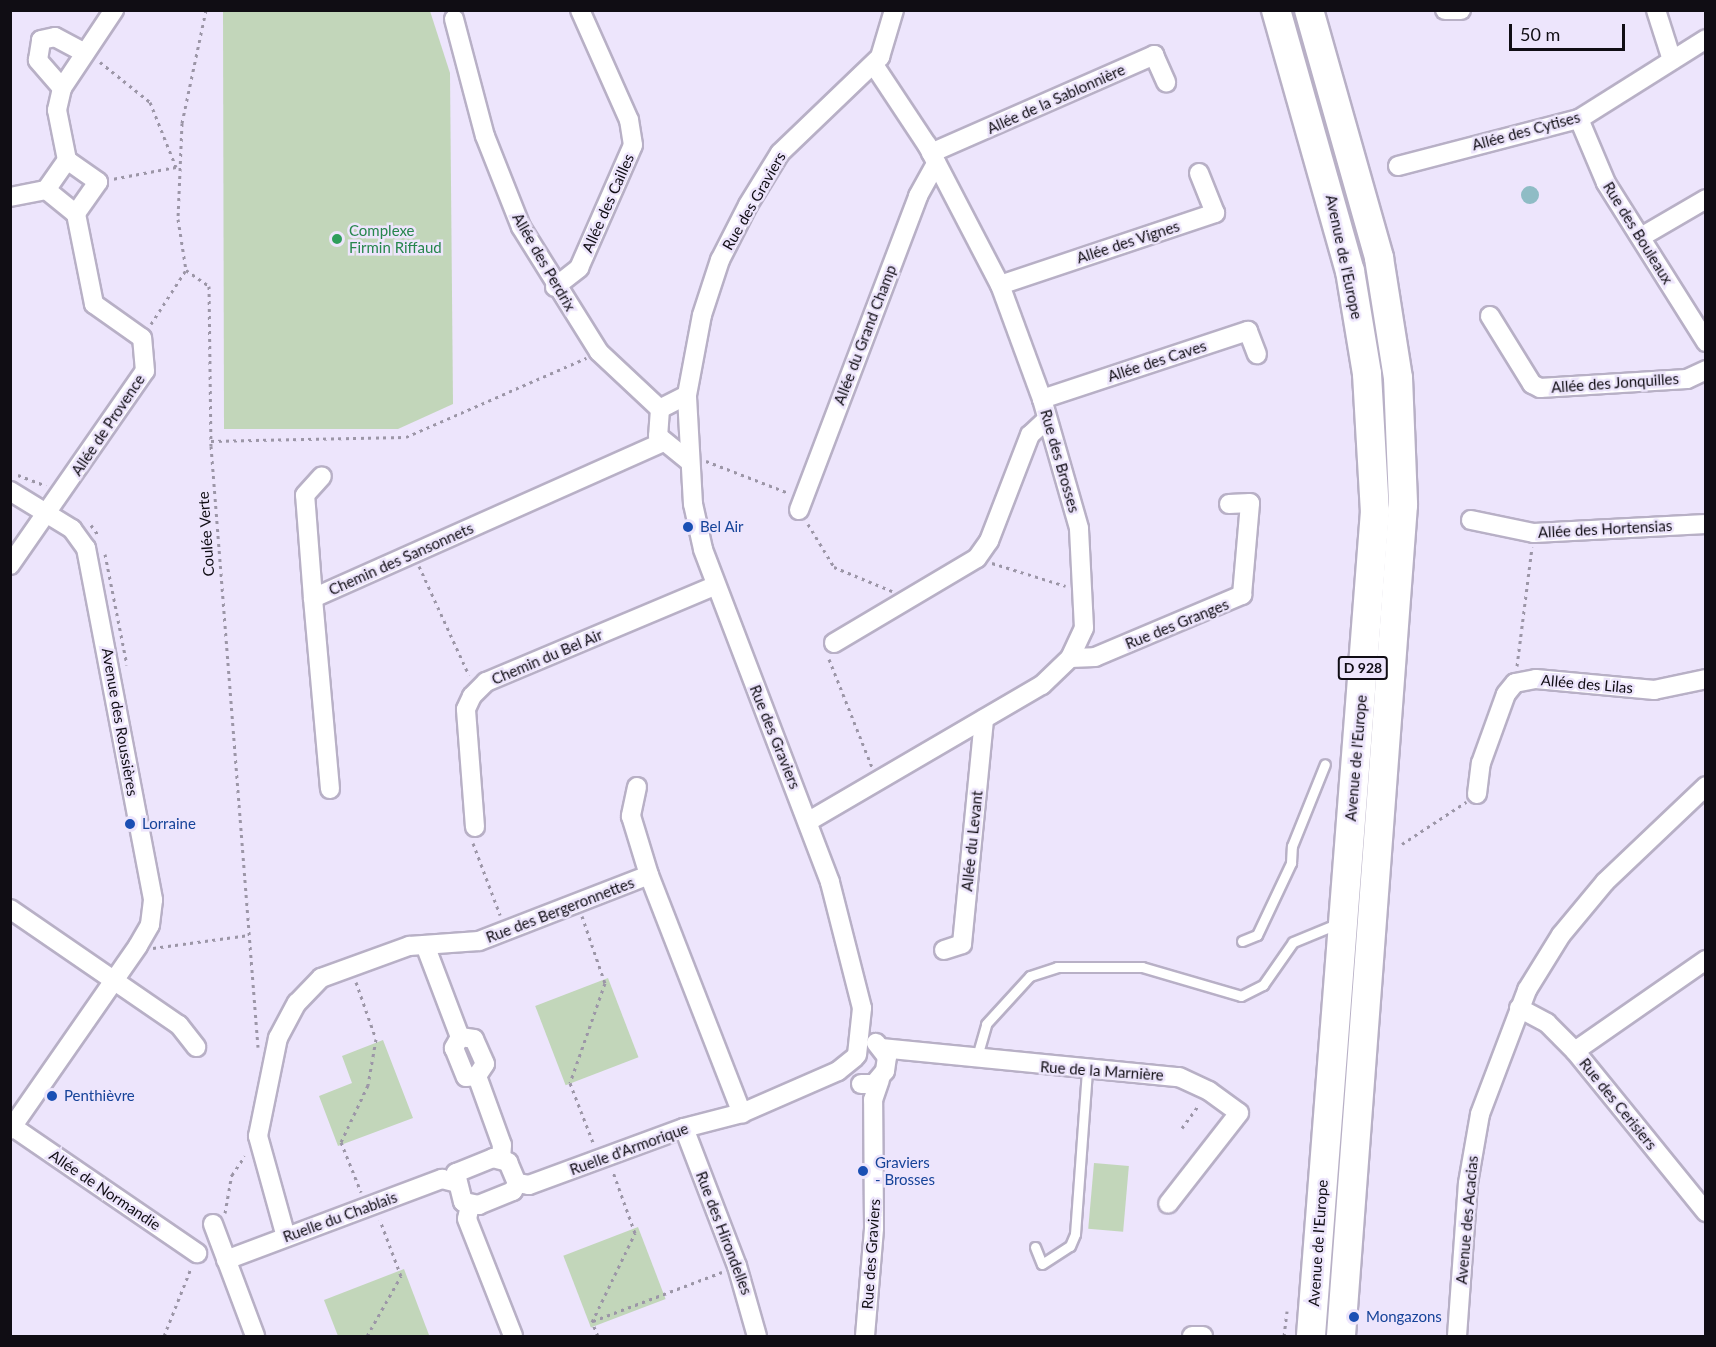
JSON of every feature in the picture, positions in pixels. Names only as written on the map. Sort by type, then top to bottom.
[{"type":"main road","name":"Avenue de l'Europe","points":[[1276,10],[1350,271],[1367,374],[1375,512],[1359,914],[1359,1114],[1341,1336]]},
{"type":"main road","name":"Avenue de l'Europe","points":[[1309,10],[1379,258],[1398,378],[1403,505],[1359,914],[1328,1110],[1311,1336]]},
{"type":"main road","points":[[1328,1110],[1359,1114]]},
{"type":"street","points":[[76,214],[98,182],[67,160],[57,110],[62,88],[114,10]]},
{"type":"street","name":"Allée des Cailles","points":[[555,287],[579,268],[633,145],[629,120],[580,10]]},
{"type":"street","name":"Rue des Graviers","points":[[880,1047],[862,1014],[850,948],[809,821],[714,586],[693,504],[687,395],[720,260],[748,205],[780,153],[846,84],[874,64],[885,49],[894,10]]},
{"type":"street","points":[[1445,10],[1461,10]]},
{"type":"street","points":[[1656,10],[1672,60]]},
{"type":"street","name":"Allée des Perdrix","points":[[453,15],[485,136],[521,227],[555,287],[598,352],[660,409]]},
{"type":"street","points":[[62,88],[38,60],[41,40],[55,37],[85,53]]},
{"type":"street","name":"Allée des Cytises","points":[[1398,166],[1579,119],[1706,39]]},
{"type":"street","name":"Allée de la Sablonnière","points":[[934,158],[1154,55],[1166,82]]},
{"type":"street","name":"Rue des Brosses","points":[[809,821],[1042,685],[1070,658],[1084,628],[1085,592],[1079,528],[1042,399],[999,285],[934,158],[874,64]]},
{"type":"street","name":"Rue des Bouleaux","points":[[1579,119],[1606,183],[1706,342]]},
{"type":"street","name":"Allée du Grand Champ","points":[[801,504],[934,158]]},
{"type":"street","points":[[10,197],[46,190],[67,160]]},
{"type":"street","name":"Allée des Vignes","points":[[999,285],[1215,213],[1199,173]]},
{"type":"street","points":[[46,190],[76,214],[94,304],[142,338]]},
{"type":"street","points":[[1641,237],[1706,199]]},
{"type":"street","name":"Allée des Jonquilles","points":[[1490,316],[1532,384],[1539,388],[1687,379],[1706,370]]},
{"type":"street","name":"Allée des Caves","points":[[1042,399],[1248,331],[1257,354]]},
{"type":"street","name":"Allée de Provence","points":[[10,565],[146,372],[142,338]]},
{"type":"street","points":[[687,395],[660,409],[658,436],[689,461]]},
{"type":"street","points":[[834,643],[913,599],[977,558],[989,541],[1030,435],[1047,419]]},
{"type":"street","name":"Chemin des Sansonnets","points":[[330,789],[313,598],[663,442]]},
{"type":"street","points":[[313,598],[304,495],[322,476]]},
{"type":"street","name":"Avenue des Roussières","points":[[10,491],[48,512],[86,548],[153,900],[150,925],[138,946],[11,1127]]},
{"type":"street","name":"Rue des Granges","points":[[1070,658],[1095,657],[1242,595],[1250,503],[1229,504]]},
{"type":"street","name":"Allée des Hortensias","points":[[1471,520],[1534,533],[1706,524]]},
{"type":"street","name":"Chemin du Bel Air","points":[[475,827],[466,709],[486,682],[714,586]]},
{"type":"street","name":"Allée des Lilas","points":[[1515,682],[1536,679],[1654,690],[1706,679]]},
{"type":"street","points":[[1477,794],[1481,763],[1506,694],[1515,682]]},
{"type":"street","name":"Allée du Levant","points":[[944,950],[962,944],[984,719]]},
{"type":"street","name":"Avenue des Acacias","points":[[1457,1336],[1468,1183],[1480,1114],[1519,1008],[1561,935],[1605,882],[1706,786]]},
{"type":"street","points":[[637,787],[631,816],[649,875]]},
{"type":"street","name":"Rue des Bergeronnettes","points":[[286,1237],[258,1136],[272,1064],[297,1003],[321,978],[425,945],[479,941],[649,875],[742,1113]]},
{"type":"street","points":[[10,909],[179,1025],[196,1047]]},
{"type":"street","points":[[425,945],[460,1036],[454,1048],[466,1077],[477,1076],[502,1145],[501,1158],[517,1183],[513,1191],[470,1205]]},
{"type":"street","points":[[1575,1051],[1706,960]]},
{"type":"street","name":"Rue des Cerisiers","points":[[1519,1008],[1547,1023],[1575,1051],[1706,1212]]},
{"type":"street","name":"Rue des Graviers","points":[[856,1056],[862,1014]]},
{"type":"street","points":[[873,1100],[860,1082],[856,1056],[867,1045],[880,1047],[887,1061],[881,1078]]},
{"type":"street","name":"Rue de la Marnière","points":[[880,1047],[976,1060],[1179,1077],[1209,1091],[1239,1113],[1168,1204]]},
{"type":"street","points":[[827,1075],[860,1082],[881,1078],[912,1053]]},
{"type":"street","name":"Ruelle d'Armorique","points":[[517,1183],[529,1185],[684,1128],[742,1113],[827,1075],[856,1056]]},
{"type":"street","name":"Rue des Graviers","points":[[865,1336],[874,1228],[873,1100],[881,1078]]},
{"type":"street","name":"Allée de Normandie","points":[[11,1127],[197,1252]]},
{"type":"street","name":"Rue des Hirondelles","points":[[684,1128],[737,1266],[759,1336]]},
{"type":"street","points":[[501,1158],[456,1173],[454,1182],[470,1205],[467,1219],[513,1336]]},
{"type":"street","name":"Ruelle du Chablais","points":[[226,1260],[442,1179],[454,1182]]},
{"type":"street","points":[[213,1224],[255,1336]]},
{"type":"street","points":[[1192,1336],[1203,1336]]},
{"type":"lane","points":[[1242,941],[1257,935],[1291,863],[1292,846],[1325,764]]},
{"type":"lane","points":[[976,1060],[986,1024],[1030,976],[1057,967],[1142,967],[1241,996],[1263,985],[1293,942],[1359,914]]},
{"type":"lane","points":[[1035,1247],[1042,1264],[1070,1246],[1075,1234],[1087,1070]]},
{"type":"path","points":[[176,167],[206,10]]},
{"type":"path","points":[[85,53],[150,102],[176,167],[186,270],[142,338]]},
{"type":"path","points":[[98,182],[176,167]]},
{"type":"path","name":"Coulée Verte","points":[[186,270],[209,286],[211,441],[249,935],[259,1052],[272,1064]]},
{"type":"path","points":[[211,441],[405,437],[598,352]]},
{"type":"path","points":[[689,461],[698,458],[801,504],[834,567],[913,599]]},
{"type":"path","points":[[1515,682],[1534,533]]},
{"type":"path","points":[[414,554],[477,692]]},
{"type":"path","points":[[977,558],[1085,592]]},
{"type":"path","points":[[834,643],[829,658],[877,781]]},
{"type":"path","points":[[1402,844],[1477,794]]},
{"type":"path","points":[[475,827],[471,838],[507,930]]},
{"type":"path","points":[[577,903],[605,983],[570,1083],[635,1233],[592,1322],[598,1336]]},
{"type":"path","points":[[138,946],[163,950],[249,935]]},
{"type":"path","points":[[351,967],[376,1038],[368,1085],[341,1142],[401,1276],[367,1336]]},
{"type":"path","points":[[1182,1128],[1209,1091]]},
{"type":"path","points":[[592,1322],[737,1266]]},
{"type":"path","points":[[1284,1336],[1287,1311]]},
{"type":"shaded area","name":"Complexe Firmin Riffaud","points":[[223,11],[430,11],[450,73],[453,404],[398,429],[224,429]]},
{"type":"shaded area","points":[[1526,186],[1534,186],[1539,191],[1537,202],[1526,204],[1521,199],[1521,191]]},
{"type":"shaded area","points":[[608,978],[638,1057],[566,1085],[535,1006]]},
{"type":"shaded area","points":[[383,1040],[413,1118],[338,1146],[319,1096],[352,1083],[342,1056]]},
{"type":"shaded area","points":[[1094,1163],[1129,1166],[1123,1232],[1088,1229]]},
{"type":"shaded area","points":[[638,1227],[666,1299],[591,1328],[563,1256]]},
{"type":"shaded area","points":[[404,1269],[429,1335],[338,1336],[324,1300]]},
{"type":"place","name":"Complexe Firmin Riffaud","points":[[337,239]]},
{"type":"place","name":"Bel Air","points":[[688,527]]},
{"type":"place","name":"Lorraine","points":[[130,824]]},
{"type":"place","name":"Penthièvre","points":[[52,1096]]},
{"type":"place","name":"Graviers - Brosses","points":[[863,1171]]},
{"type":"place","name":"Mongazons","points":[[1354,1317]]}]
